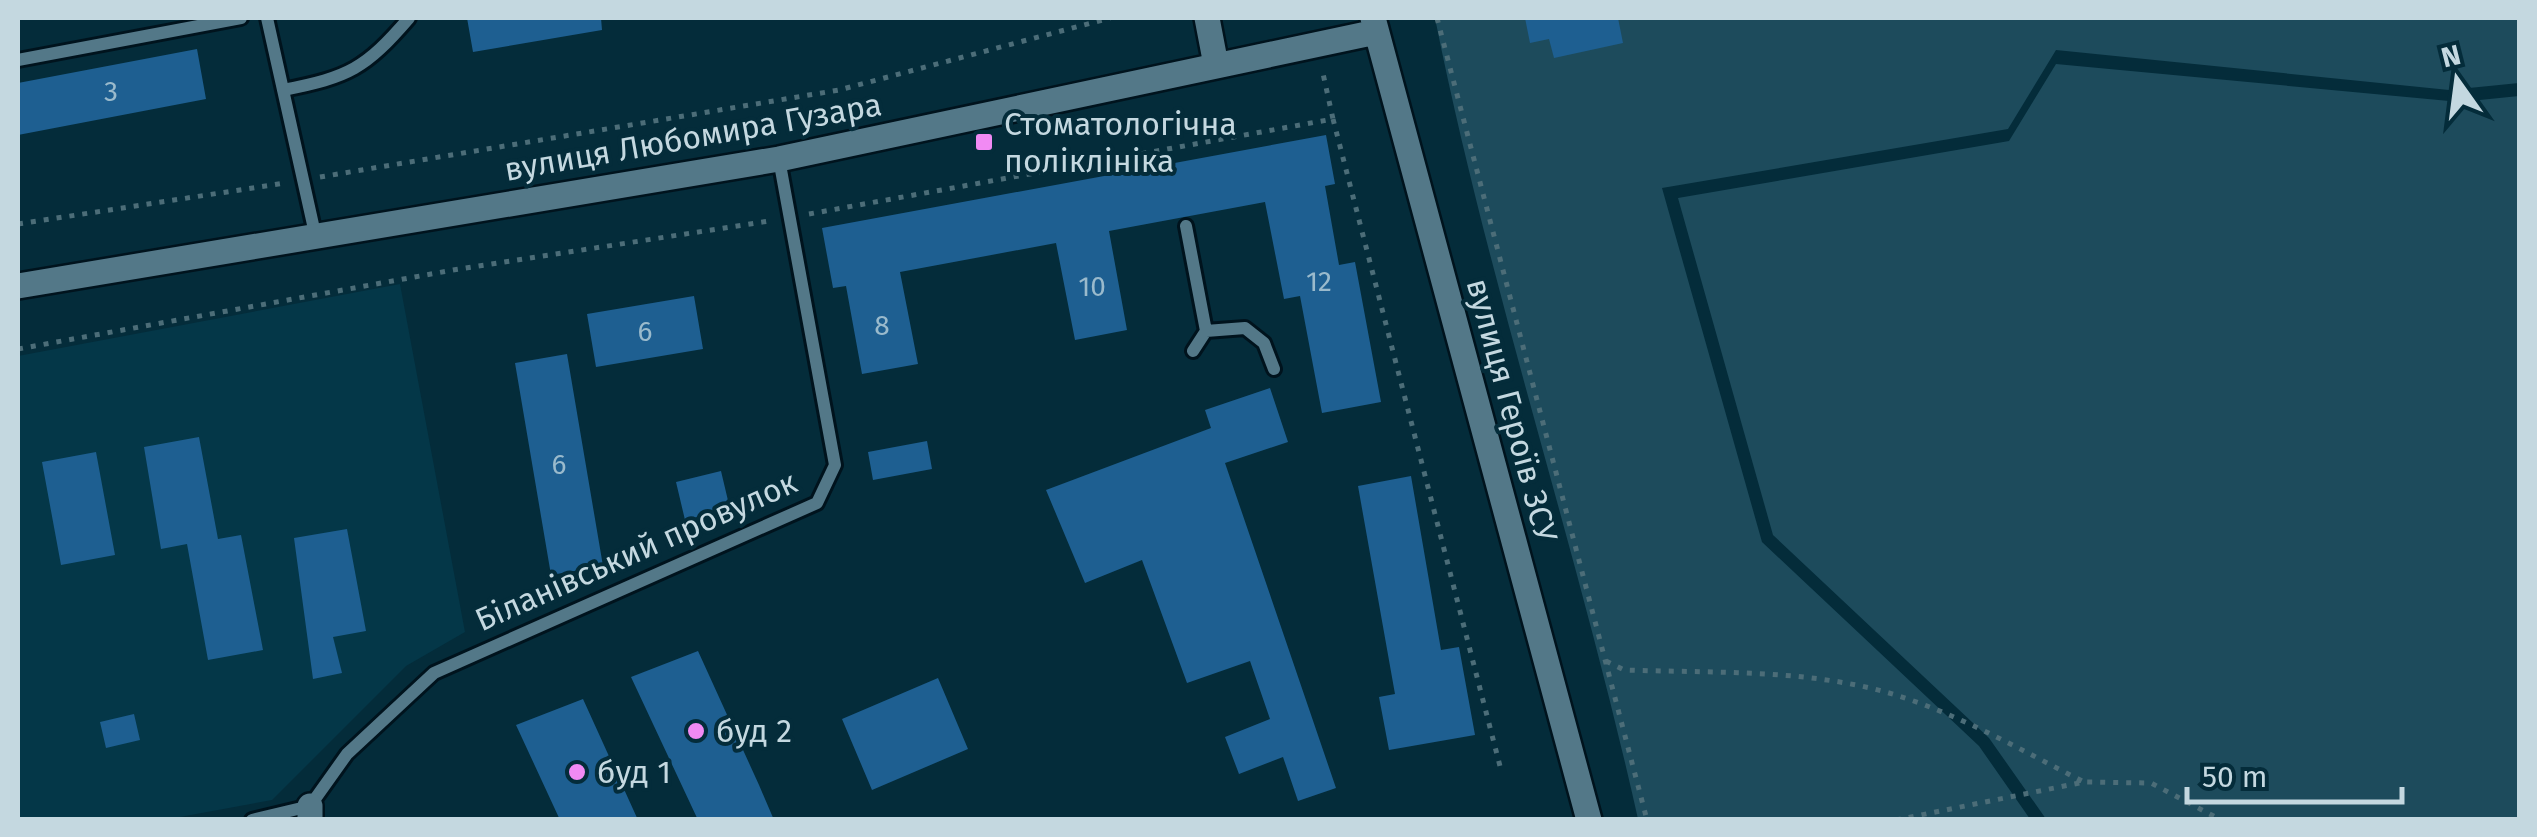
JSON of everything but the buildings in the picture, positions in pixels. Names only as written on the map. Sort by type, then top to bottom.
[{"type":"street","points":[[1207,18],[1216,65]]},
{"type":"street","name":"вулиця Любомира Гузара","points":[[18,286],[779,159],[1317,46],[1374,25]]},
{"type":"street","name":"вулиця Героїв ЗСУ","points":[[1374,25],[1590,820]]},
{"type":"lane","points":[[18,60],[241,18]]},
{"type":"lane","points":[[267,18],[316,238]]},
{"type":"lane","points":[[283,90],[338,79],[368,62],[409,18]]},
{"type":"lane","name":"Біланівський провулок","points":[[252,820],[310,813],[347,754],[434,672],[817,503],[835,465],[779,159]]},
{"type":"lane","points":[[1186,226],[1206,331],[1193,351]]},
{"type":"lane","points":[[1206,331],[1236,327],[1252,332],[1264,343],[1274,370]]},
{"type":"path","points":[[18,224],[839,90],[1110,18]]},
{"type":"path","points":[[1436,18],[1647,820]]},
{"type":"path","points":[[1317,46],[1500,770]]},
{"type":"path","points":[[18,350],[452,270],[790,218],[1333,119]]},
{"type":"path","points":[[1604,660],[1624,670],[1790,676],[1881,691],[1956,718],[2084,782]]},
{"type":"path","points":[[1896,820],[2084,782],[2151,782],[2222,820]]},
{"type":"shaded area","points":[[1435,18],[2519,18],[2519,83],[2449,90],[2056,50],[2008,129],[1662,188],[1762,542],[1979,746],[2030,819],[1638,819],[1589,618],[1481,219]]},
{"type":"shaded area","points":[[2056,64],[2460,102],[2519,96],[2519,819],[2046,819],[1989,738],[1773,535],[1678,198],[2009,141]]},
{"type":"shaded area","points":[[400,284],[465,632],[406,666],[272,800],[169,819],[18,820],[18,356]]},
{"type":"place","name":"Стоматологічна поліклініка","points":[[984,142]]},
{"type":"place","name":"буд 2","points":[[696,731]]},
{"type":"place","name":"буд 1","points":[[577,772]]}]
